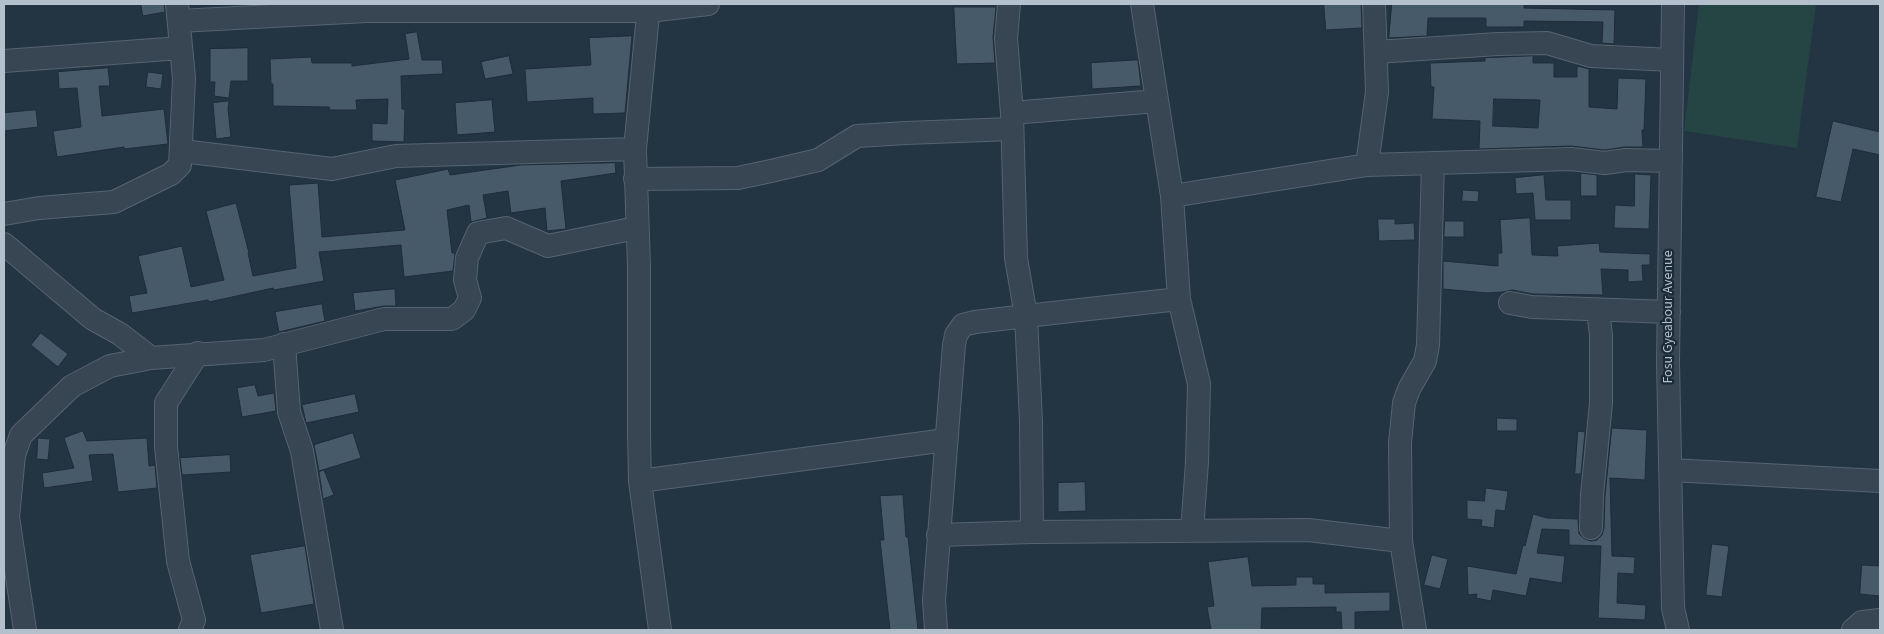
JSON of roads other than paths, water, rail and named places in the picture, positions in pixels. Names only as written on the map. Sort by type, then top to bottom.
[{"type":"street","points":[[4,214],[39,208],[114,202],[171,174],[180,164],[184,78],[178,12],[314,9],[367,11],[470,8],[649,7],[708,4]]},
{"type":"street","points":[[1009,4],[1006,38],[1012,121],[1016,258],[1026,316],[1031,421],[1032,532]]},
{"type":"street","points":[[1142,4],[1172,196],[1179,299],[1199,384],[1197,462],[1192,531]]},
{"type":"street","points":[[1367,165],[1377,92],[1374,4]]},
{"type":"street","name":"Fosu Gyeabour Avenue","points":[[1673,4],[1669,312],[1670,470],[1673,608],[1678,630]]},
{"type":"street","points":[[649,7],[634,149],[639,266],[638,434],[640,481],[660,630]]},
{"type":"street","points":[[1376,52],[1498,44],[1547,43],[1590,56],[1672,60]]},
{"type":"street","points":[[4,60],[181,48]]},
{"type":"street","points":[[635,179],[738,178],[818,160],[857,136],[906,133],[1012,121],[1157,101]]},
{"type":"street","points":[[182,151],[332,169],[396,156],[634,149]]},
{"type":"street","points":[[1172,196],[1367,165],[1570,159],[1605,163],[1626,160],[1671,161]]},
{"type":"street","points":[[1415,630],[1402,541],[1399,463],[1401,420],[1404,403],[1409,389],[1425,361],[1428,345],[1433,164]]},
{"type":"street","points":[[25,630],[6,518],[14,454],[21,435],[72,386],[110,366],[151,358],[198,353],[264,350],[384,319],[452,319],[464,310],[470,298],[465,280],[467,258],[478,233],[506,228],[548,246],[636,228]]},
{"type":"street","points":[[4,244],[93,319],[120,334],[151,358]]},
{"type":"street","points":[[936,630],[934,600],[946,440],[956,335],[963,325],[975,322],[1179,299]]},
{"type":"street","points":[[1510,302],[1532,307],[1598,311],[1669,312]]},
{"type":"street","points":[[1591,528],[1592,495],[1601,403],[1598,311]]},
{"type":"street","points":[[110,366],[120,334]]},
{"type":"street","points":[[284,344],[289,412],[302,451],[332,630]]},
{"type":"street","points":[[190,630],[194,620],[178,561],[166,447],[166,403],[198,353]]},
{"type":"street","points":[[640,481],[946,440]]},
{"type":"street","points":[[1670,470],[1880,481]]},
{"type":"street","points":[[938,535],[1032,532],[1308,530],[1402,541]]},
{"type":"street","points":[[1853,630],[1862,622],[1880,620]]}]
